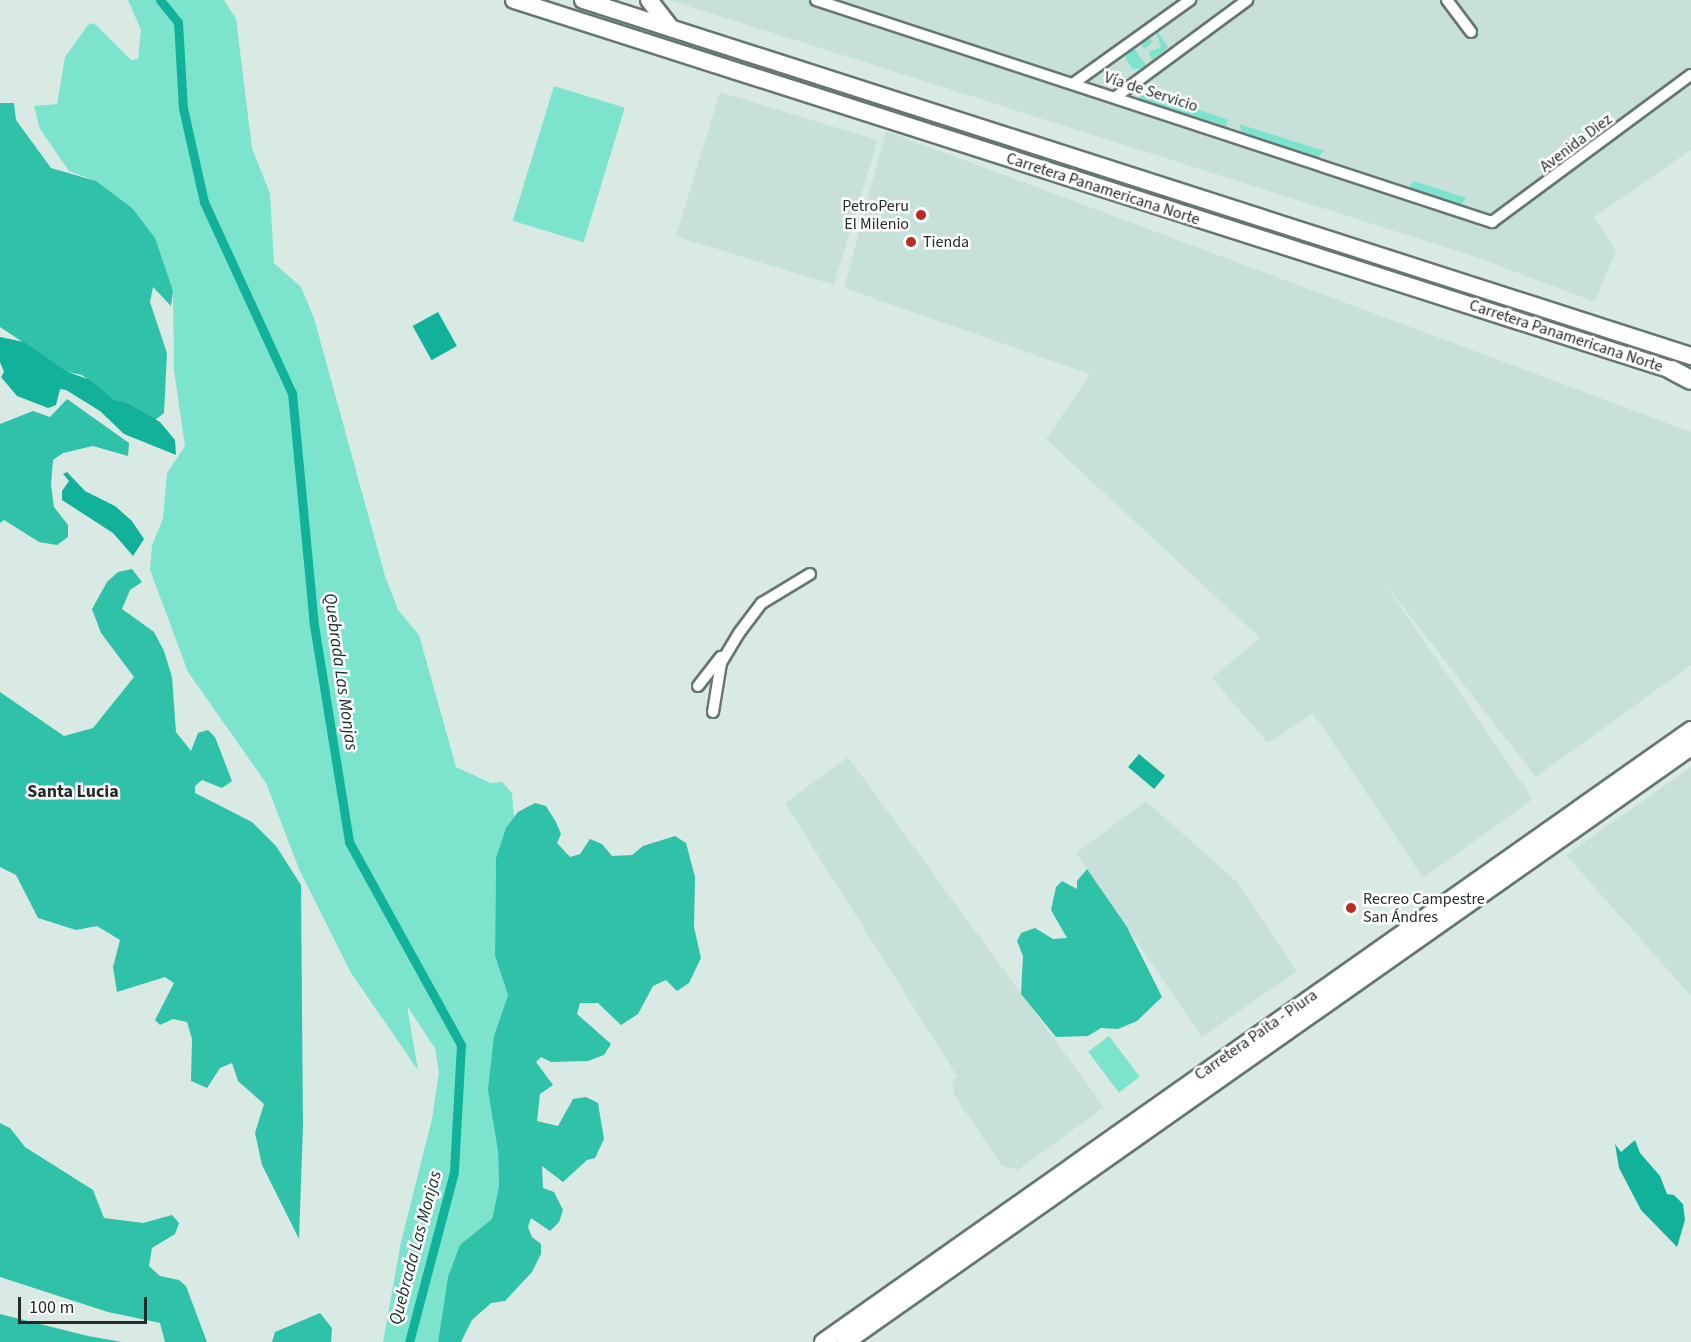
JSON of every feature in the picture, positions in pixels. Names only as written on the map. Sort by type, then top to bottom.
[{"type":"highway","name":"Carretera Panamericana Norte","points":[[514,0],[1672,370]]},
{"type":"highway","name":"Carretera Panamericana Norte","points":[[583,0],[1691,356]]},
{"type":"highway","points":[[650,0],[672,28]]},
{"type":"highway","points":[[784,87],[790,66]]},
{"type":"highway","points":[[1305,253],[1310,234]]},
{"type":"highway","points":[[1672,370],[1691,378]]},
{"type":"highway","name":"Carretera Paita - Piura","points":[[823,1342],[1691,730]]},
{"type":"highway","name":"Carretera Paita - Piura","points":[[846,1342],[1691,747]]},
{"type":"street","name":"Vía de Servicio","points":[[816,0],[1117,96],[1475,218]]},
{"type":"street","points":[[1074,83],[1190,0]]},
{"type":"street","points":[[1117,96],[1247,0]]},
{"type":"street","points":[[1448,0],[1471,32]]},
{"type":"street","name":"Avenida Diez","points":[[1475,218],[1492,222],[1500,219],[1691,75]]},
{"type":"street","points":[[698,686],[762,603],[810,574]]},
{"type":"street","points":[[713,712],[717,677],[727,650]]},
{"type":"shaded area","points":[[128,0],[224,0],[236,19],[252,148],[270,194],[274,263],[301,287],[314,318],[385,576],[398,610],[419,635],[456,767],[491,783],[502,782],[512,793],[514,817],[496,858],[495,956],[508,995],[494,1036],[499,1186],[492,1219],[478,1232],[448,1277],[438,1342],[383,1342],[401,1242],[432,1119],[439,1072],[435,1048],[407,1006],[418,1070],[351,973],[299,869],[266,783],[188,672],[150,570],[152,546],[163,518],[167,473],[185,446],[174,370],[173,291],[96,181],[69,171],[40,129],[34,106],[57,104],[65,57],[88,25],[94,23],[131,60],[138,59],[141,30]]},
{"type":"shaded area","points":[[669,0],[1691,0],[1691,150],[1594,217],[1616,250],[1595,302],[1473,256]]},
{"type":"shaded area","points":[[1157,31],[1168,47],[1152,60],[1149,52],[1161,47],[1156,33],[1149,37],[1153,42],[1144,49],[1139,42]]},
{"type":"shaded area","points":[[1133,47],[1146,65],[1140,69],[1133,69],[1125,58]]},
{"type":"shaded area","points":[[554,86],[625,108],[584,242],[513,221]]},
{"type":"shaded area","points":[[1142,90],[1228,120],[1225,128],[1139,99]]},
{"type":"shaded area","points":[[720,92],[878,140],[834,285],[676,236]]},
{"type":"shaded area","points":[[0,103],[14,103],[16,120],[51,168],[96,181],[132,208],[155,238],[173,291],[171,306],[153,287],[150,302],[167,353],[164,413],[155,420],[128,403],[114,401],[82,375],[68,372],[0,327]]},
{"type":"shaded area","points":[[1239,124],[1324,151],[1317,158],[1242,133]]},
{"type":"shaded area","points":[[886,131],[1691,432],[1691,665],[1536,777],[1382,580],[1533,799],[1423,878],[1313,713],[1268,743],[1212,678],[1260,638],[1046,439],[1090,374],[844,288]]},
{"type":"shaded area","points":[[1414,181],[1466,198],[1460,206],[1407,189]]},
{"type":"shaded area","points":[[438,312],[457,346],[432,360],[413,326]]},
{"type":"shaded area","points":[[0,337],[24,342],[68,372],[90,380],[114,400],[128,403],[160,422],[175,440],[176,455],[124,434],[100,411],[66,390],[60,389],[56,405],[48,408],[17,396],[1,377],[4,372],[0,362]]},
{"type":"shaded area","points":[[67,399],[129,443],[128,456],[93,446],[63,453],[53,460],[51,485],[54,507],[68,525],[68,537],[57,545],[39,542],[4,520],[0,523],[0,424],[33,411],[50,417]]},
{"type":"shaded area","points":[[67,472],[85,491],[115,506],[132,521],[144,539],[133,556],[113,533],[62,500],[62,491],[69,481],[63,474]]},
{"type":"shaded area","points":[[132,569],[142,582],[130,590],[122,609],[154,632],[164,651],[172,677],[176,732],[191,751],[198,733],[208,730],[215,737],[232,781],[222,788],[202,780],[195,786],[195,793],[252,822],[276,846],[301,885],[303,1126],[299,1239],[262,1165],[255,1133],[264,1104],[238,1081],[232,1063],[220,1068],[207,1088],[191,1081],[192,1039],[187,1022],[173,1019],[160,1025],[155,1020],[174,983],[165,977],[117,992],[113,967],[120,940],[97,926],[76,930],[38,918],[16,875],[0,867],[0,692],[64,736],[93,728],[134,677],[101,633],[92,609],[107,582],[118,572]]},
{"type":"shaded area","points":[[1139,754],[1165,776],[1154,789],[1128,767]]},
{"type":"shaded area","points":[[848,757],[1104,1107],[1018,1170],[1002,1166],[954,1095],[952,1080],[957,1076],[785,803]]},
{"type":"shaded area","points":[[1691,767],[1691,996],[1566,855]]},
{"type":"shaded area","points":[[1146,801],[1236,881],[1297,971],[1202,1037],[1076,853]]},
{"type":"shaded area","points":[[535,803],[546,806],[561,834],[557,843],[570,857],[580,854],[590,839],[602,844],[612,856],[632,855],[643,846],[675,836],[686,843],[695,877],[694,927],[701,958],[689,983],[677,991],[666,980],[653,986],[638,1014],[621,1025],[598,1003],[580,1003],[577,1014],[611,1044],[604,1055],[588,1061],[551,1062],[541,1057],[536,1062],[553,1085],[540,1094],[537,1121],[558,1126],[573,1099],[586,1097],[598,1103],[604,1139],[595,1158],[587,1160],[563,1182],[542,1166],[543,1188],[554,1192],[563,1210],[559,1222],[550,1231],[531,1218],[528,1227],[532,1237],[541,1244],[541,1254],[532,1272],[505,1301],[491,1303],[472,1320],[461,1342],[438,1342],[448,1277],[460,1245],[492,1219],[499,1186],[498,1151],[488,1090],[494,1036],[508,995],[495,956],[496,858],[506,828],[518,812]]},
{"type":"shaded area","points":[[1087,869],[1127,927],[1162,997],[1137,1021],[1118,1029],[1101,1028],[1088,1036],[1056,1037],[1021,994],[1023,956],[1017,941],[1021,933],[1035,928],[1053,939],[1067,938],[1051,910],[1056,887],[1062,881],[1077,889],[1077,881]]},
{"type":"shaded area","points":[[1109,1036],[1140,1077],[1119,1092],[1088,1052]]},
{"type":"shaded area","points":[[0,1123],[10,1128],[25,1147],[93,1190],[104,1218],[143,1223],[172,1215],[179,1223],[175,1234],[152,1248],[149,1266],[160,1276],[179,1280],[186,1286],[207,1342],[165,1342],[160,1323],[108,1312],[0,1277]]},
{"type":"shaded area","points":[[1635,1140],[1640,1153],[1660,1176],[1667,1194],[1674,1195],[1683,1204],[1685,1220],[1677,1247],[1641,1210],[1619,1168],[1615,1144],[1621,1152]]},
{"type":"shaded area","points":[[320,1313],[332,1328],[331,1342],[272,1342],[275,1332]]},
{"type":"shaded area","points":[[0,1314],[88,1336],[122,1342],[0,1342]]},
{"type":"waterway","name":"Quebrada Las Monjas","points":[[160,0],[178,22],[183,108],[204,202],[292,393],[314,625],[349,842],[461,1045],[454,1172],[409,1342]]},
{"type":"place","name":"PetroPeru El Milenio","points":[[921,215]]},
{"type":"place","name":"Tienda","points":[[911,242]]},
{"type":"place","name":"Recreo Campestre San Ándres","points":[[1351,908]]},
{"type":"district","name":"Santa Lucia","points":[[73,792]]}]
